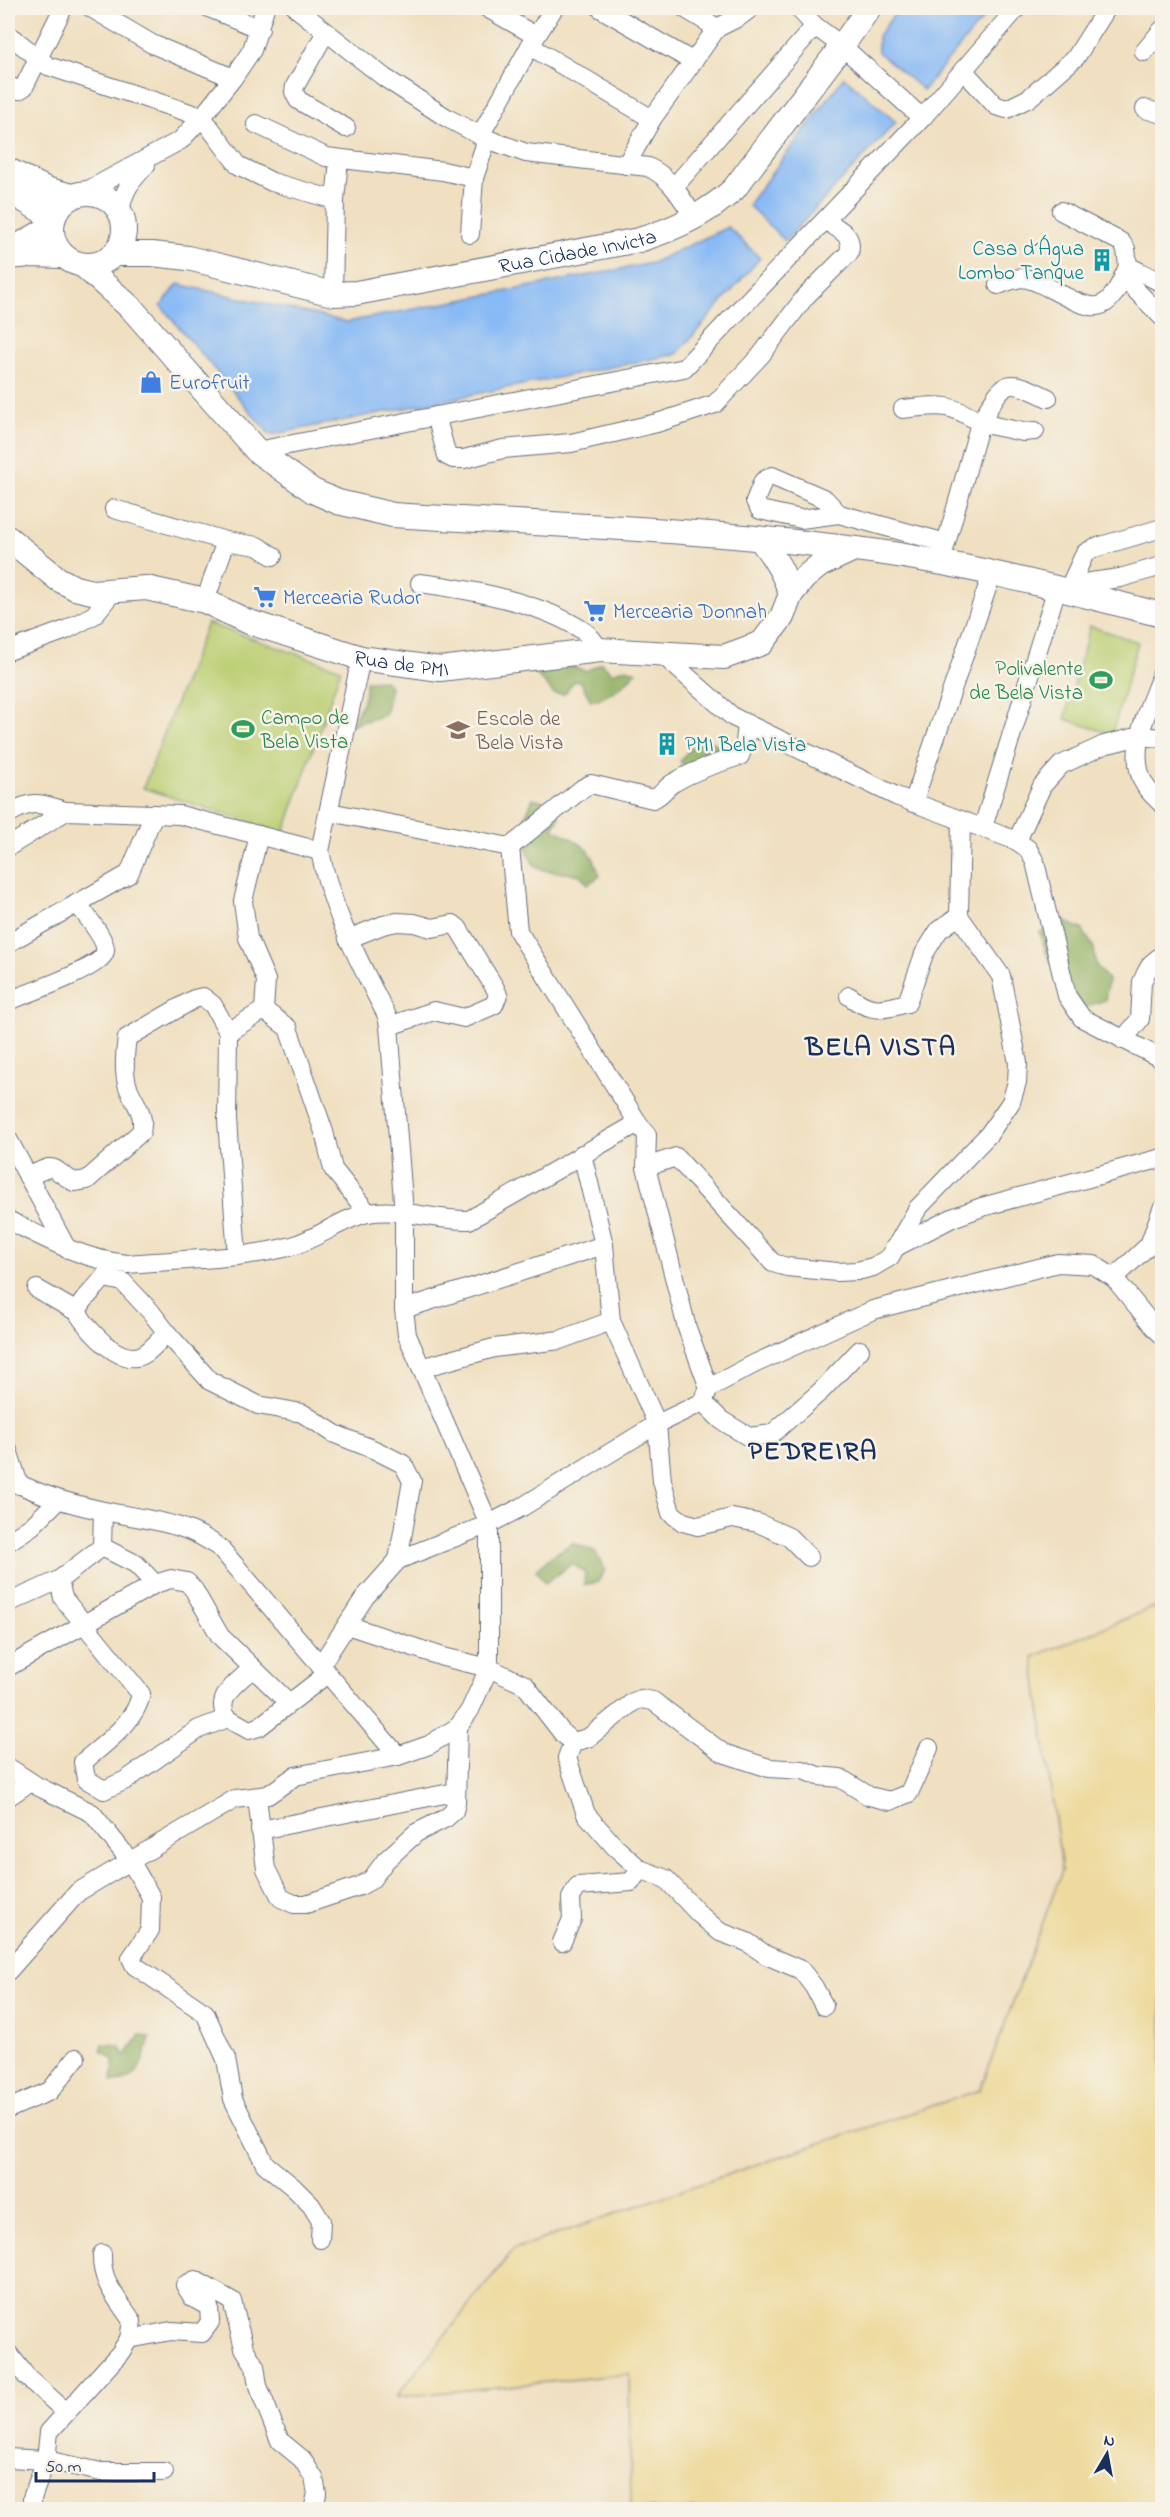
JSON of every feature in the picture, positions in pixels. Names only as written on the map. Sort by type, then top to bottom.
[{"type":"main road","name":"Rua Cidade Invicta","points":[[8,257],[31,255],[92,259],[152,254],[189,258],[333,294],[356,293],[639,240],[660,234],[693,217],[734,189],[869,8]]},
{"type":"main road","points":[[8,170],[46,189],[105,197],[122,218],[124,234],[92,259]]},
{"type":"main road","points":[[8,190],[52,222],[56,247],[92,259],[132,309],[257,451],[313,491],[338,502],[393,515],[760,539],[856,549],[943,553],[993,572],[1065,588],[1162,615]]},
{"type":"main road","points":[[8,252],[52,222],[64,201],[77,195]]},
{"type":"main road","name":"Rua Cidade Invicta","points":[[122,218],[155,243],[189,258]]},
{"type":"main road","name":"Rua de PMI","points":[[8,538],[58,579],[75,588],[92,592],[146,588],[205,602],[246,621],[361,658],[440,669],[600,650],[664,656],[724,657],[762,643],[782,617],[791,594]]},
{"type":"main road","points":[[760,539],[774,555],[784,573],[791,594],[820,565],[837,555],[856,549]]},
{"type":"street","points":[[8,86],[19,90],[24,87],[63,8]]},
{"type":"street","points":[[91,8],[152,44],[233,78]]},
{"type":"street","points":[[209,8],[260,29]]},
{"type":"street","points":[[77,195],[181,140],[233,78],[252,50],[265,8]]},
{"type":"street","points":[[296,8],[385,78],[483,138],[526,153],[648,168],[660,173],[674,187],[693,217]]},
{"type":"street","points":[[487,8],[652,119]]},
{"type":"street","points":[[470,234],[474,178],[483,138],[533,41],[554,8]]},
{"type":"street","points":[[600,8],[692,61]]},
{"type":"street","points":[[684,8],[717,28]]},
{"type":"street","points":[[626,165],[652,119],[717,28],[751,8]]},
{"type":"street","points":[[798,8],[815,26],[842,46],[922,118]]},
{"type":"street","points":[[257,451],[684,368],[922,118],[1017,8]]},
{"type":"street","points":[[963,70],[996,106],[1007,109],[1029,98],[1076,57],[1107,8]]},
{"type":"street","points":[[674,187],[815,26]]},
{"type":"street","points":[[1144,52],[1162,30]]},
{"type":"street","points":[[326,32],[295,86],[294,92],[298,100],[346,129]]},
{"type":"street","points":[[8,34],[48,66],[202,117],[238,165],[272,182],[335,200]]},
{"type":"street","points":[[256,124],[326,157],[443,171],[474,178]]},
{"type":"street","points":[[122,218],[122,198],[129,182],[158,154]]},
{"type":"street","points":[[333,294],[335,200],[339,160]]},
{"type":"street","points":[[998,285],[1020,278],[1033,280],[1086,307],[1097,308],[1109,301],[1125,271],[1126,249],[1121,242],[1061,211]]},
{"type":"street","points":[[436,416],[447,456],[464,459],[503,449],[571,443],[657,423],[715,404],[761,356],[805,297],[849,253],[851,244],[848,237],[825,220]]},
{"type":"street","points":[[1125,271],[1162,283]]},
{"type":"street","points":[[1125,271],[1162,317]]},
{"type":"street","points":[[839,514],[943,553],[980,423],[999,390],[1010,384],[1022,385],[1048,398]]},
{"type":"street","points":[[903,409],[937,405],[960,409],[980,423],[1023,432],[1035,431]]},
{"type":"street","points":[[114,509],[226,542],[257,546],[273,556]]},
{"type":"street","points":[[983,827],[1065,588],[1085,553],[1094,548],[1162,528]]},
{"type":"street","points":[[205,602],[226,542]]},
{"type":"street","points":[[1065,588],[1120,578],[1162,566]]},
{"type":"street","points":[[913,803],[993,572]]},
{"type":"street","points":[[420,583],[457,588],[543,612],[587,634],[600,650]]},
{"type":"street","points":[[8,651],[66,630],[94,615],[115,589]]},
{"type":"street","points":[[664,656],[733,717],[913,803],[983,827],[1017,841],[1028,849],[1035,862],[1067,996],[1073,1008],[1082,1018],[1162,1059]]},
{"type":"street","points":[[8,1971],[78,1892],[235,1799],[268,1795],[295,1776],[398,1755],[429,1745],[458,1727],[470,1710],[489,1668],[489,1524],[407,1335],[404,1309],[404,1213],[387,1016],[348,939],[324,874],[320,851],[361,658]]},
{"type":"street","points":[[1162,679],[1140,736],[1137,762],[1146,787],[1162,804]]},
{"type":"street","points":[[510,847],[582,788],[591,784],[653,799],[661,796],[671,784],[692,772],[740,756],[745,743],[747,724]]},
{"type":"street","points":[[1017,841],[1042,786],[1061,765],[1104,745],[1140,736],[1162,738]]},
{"type":"street","points":[[8,814],[29,802],[38,802],[66,811],[180,815],[320,851]]},
{"type":"street","points":[[8,847],[66,811]]},
{"type":"street","points":[[329,812],[510,847]]},
{"type":"street","points":[[8,943],[129,874],[154,814]]},
{"type":"street","points":[[510,847],[518,931],[643,1129],[676,1157],[773,1263],[787,1267],[837,1272],[857,1271],[873,1267],[890,1257],[918,1208],[989,1134],[1011,1101],[1017,1082],[1018,1063],[1001,976],[959,916],[961,820]]},
{"type":"street","points":[[259,835],[243,902],[248,938],[266,980],[264,1010]]},
{"type":"street","points":[[8,1001],[73,975],[102,959],[105,943],[77,903]]},
{"type":"street","points":[[849,996],[861,1005],[880,1010],[907,1003],[924,954],[939,930],[959,916]]},
{"type":"street","points":[[348,939],[397,922],[414,923],[432,928],[453,924],[458,928],[498,995],[494,1005],[464,1018],[435,1011],[389,1026]]},
{"type":"street","points":[[1123,1040],[1140,1020],[1142,982],[1151,964],[1162,955]]},
{"type":"street","points":[[27,1177],[48,1167],[56,1167],[74,1182],[87,1180],[141,1132],[144,1122],[142,1114],[127,1085],[125,1051],[127,1038],[194,999],[204,997],[213,1005],[228,1032],[227,1120],[237,1256]]},
{"type":"street","points":[[228,1032],[264,1010]]},
{"type":"street","points":[[264,1010],[288,1028],[324,1132],[333,1169],[368,1213]]},
{"type":"street","points":[[77,1312],[80,1304],[108,1270],[127,1264],[237,1256],[294,1245],[368,1213],[404,1213],[449,1220],[469,1220],[582,1154],[643,1129]]},
{"type":"street","points":[[643,1129],[646,1167],[687,1328],[706,1395],[721,1420],[749,1437],[772,1434],[821,1391],[860,1350]]},
{"type":"street","points":[[8,1139],[13,1162],[27,1177],[67,1249]]},
{"type":"street","points":[[582,1154],[604,1245],[611,1322],[657,1424],[662,1481],[671,1514],[683,1522],[698,1526],[732,1518],[758,1523],[789,1537],[809,1557]]},
{"type":"street","points":[[646,1167],[676,1157]]},
{"type":"street","points":[[893,1249],[951,1218],[982,1207],[1162,1158]]},
{"type":"street","points":[[1114,1278],[1149,1245],[1162,1209]]},
{"type":"street","points":[[8,1220],[108,1270],[123,1282],[151,1312],[210,1381],[258,1405],[302,1413],[335,1434],[403,1464],[412,1480],[398,1560]]},
{"type":"street","points":[[404,1309],[604,1245]]},
{"type":"street","points":[[253,1668],[231,1688],[223,1701],[223,1711],[228,1718],[249,1730],[259,1727],[324,1670],[347,1625],[365,1597],[398,1560],[489,1524],[522,1507],[754,1364],[873,1310],[1058,1263],[1094,1265],[1114,1278],[1162,1335]]},
{"type":"street","points":[[37,1289],[77,1312],[113,1352],[127,1357],[145,1354],[167,1333]]},
{"type":"street","points":[[421,1368],[494,1348],[560,1340],[611,1322]]},
{"type":"street","points":[[8,1450],[13,1482],[58,1500],[178,1524],[207,1538],[220,1549],[398,1755]]},
{"type":"street","points":[[8,1542],[32,1526],[58,1500]]},
{"type":"street","points":[[8,1603],[59,1580],[102,1547],[104,1511]]},
{"type":"street","points":[[102,1547],[136,1564],[155,1584]]},
{"type":"street","points":[[8,1667],[155,1584],[171,1579],[187,1582],[194,1590],[220,1636],[288,1702]]},
{"type":"street","points":[[59,1580],[63,1598],[141,1694],[139,1707],[83,1762],[86,1779],[104,1790],[126,1780],[199,1729],[228,1718]]},
{"type":"street","points":[[347,1625],[442,1658],[489,1668],[525,1685],[562,1734],[573,1742]]},
{"type":"street","points":[[573,1742],[588,1738],[633,1702],[641,1699],[653,1701],[723,1753],[769,1768],[803,1770],[818,1776],[840,1779],[868,1796],[890,1801],[909,1793],[929,1748]]},
{"type":"street","points":[[257,1798],[266,1869],[281,1898],[294,1904],[306,1905],[360,1886],[371,1880],[386,1860],[416,1833],[446,1818],[454,1811],[458,1727]]},
{"type":"street","points":[[573,1742],[567,1758],[586,1814],[615,1847],[640,1869],[666,1879],[699,1914],[720,1932],[747,1942],[766,1955],[801,1970],[824,2006]]},
{"type":"street","points":[[8,1767],[30,1782],[92,1813],[132,1862],[151,1898],[150,1930],[131,1958],[135,1966],[205,2013],[226,2059],[233,2099],[264,2164],[311,2205],[321,2221],[320,2239]]},
{"type":"street","points":[[67,1800],[86,1779]]},
{"type":"street","points":[[8,1797],[30,1782]]},
{"type":"street","points":[[260,1830],[455,1792]]},
{"type":"street","points":[[562,1942],[572,1919],[571,1898],[578,1886],[631,1882],[640,1869]]},
{"type":"street","points":[[8,2109],[50,2091],[76,2058]]},
{"type":"street","points":[[32,2510],[32,2498],[46,2460],[49,2432],[120,2353],[129,2339],[132,2321],[104,2281],[101,2269],[102,2254]]},
{"type":"street","points":[[129,2339],[171,2331],[202,2333],[210,2322],[209,2307],[193,2298],[185,2285],[195,2280],[232,2301],[244,2348],[255,2366],[258,2386],[280,2441],[302,2459],[314,2478],[317,2494],[313,2510]]},
{"type":"street","points":[[8,2353],[27,2377],[66,2412]]},
{"type":"street","points":[[8,2458],[46,2460],[100,2472],[164,2472]]},
{"type":"green space","name":"Campo de Bela Vista","points":[[207,623],[341,669],[284,833],[143,788]]},
{"type":"green space","name":"Polivalente de Bela Vista","points":[[1090,626],[1138,642],[1112,734],[1065,719]]},
{"type":"green space","points":[[602,663],[612,673],[627,668],[636,672],[616,690],[591,701],[580,681],[574,681],[564,694],[554,694],[531,668],[569,666],[586,671]]},
{"type":"green space","points":[[385,680],[391,688],[385,715],[352,725],[364,698],[366,681]]},
{"type":"green space","points":[[708,739],[725,750],[724,761],[701,776],[680,762],[689,749]]},
{"type":"green space","points":[[533,798],[557,807],[559,818],[553,828],[587,849],[600,876],[588,884],[580,875],[545,870],[534,864],[520,830]]},
{"type":"green space","points":[[1057,918],[1082,929],[1094,948],[1096,965],[1108,980],[1105,1000],[1085,1007],[1074,1005],[1047,954],[1040,933]]},
{"type":"green space","points":[[572,1543],[595,1551],[605,1570],[598,1582],[584,1585],[585,1572],[572,1564],[545,1583],[536,1570],[550,1557]]},
{"type":"green space","points":[[140,2035],[150,2038],[138,2069],[128,2079],[112,2081],[114,2059],[101,2051],[103,2044],[119,2046],[125,2056]]},
{"type":"sand","points":[[1154,1607],[1162,1623],[1162,2509],[631,2509],[629,2374],[396,2397],[514,2249],[980,2090],[1062,1871],[1033,1657]]},
{"type":"water","points":[[899,8],[992,8],[923,90],[878,52],[878,36]]},
{"type":"water","points":[[844,77],[896,122],[785,241],[748,205]]},
{"type":"water","points":[[728,227],[760,258],[677,354],[270,435],[161,306],[178,284],[347,322],[652,263]]},
{"type":"place","name":"Casa d´Água Lombo Tanque","points":[[1102,260]]},
{"type":"place","name":"Eurofruit","points":[[151,382]]},
{"type":"place","name":"Mercearia Rudor","points":[[265,597]]},
{"type":"place","name":"Mercearia Donnah","points":[[595,611]]},
{"type":"place","name":"Polivalente de Bela Vista","points":[[1101,680]]},
{"type":"place","name":"Campo de Bela Vista","points":[[243,729]]},
{"type":"place","name":"Escola de Bela Vista","points":[[458,730]]},
{"type":"place","name":"PMI Bela Vista","points":[[667,744]]},
{"type":"district","name":"BELA VISTA","points":[[881,1046]]},
{"type":"district","name":"PEDREIRA","points":[[813,1450]]}]
